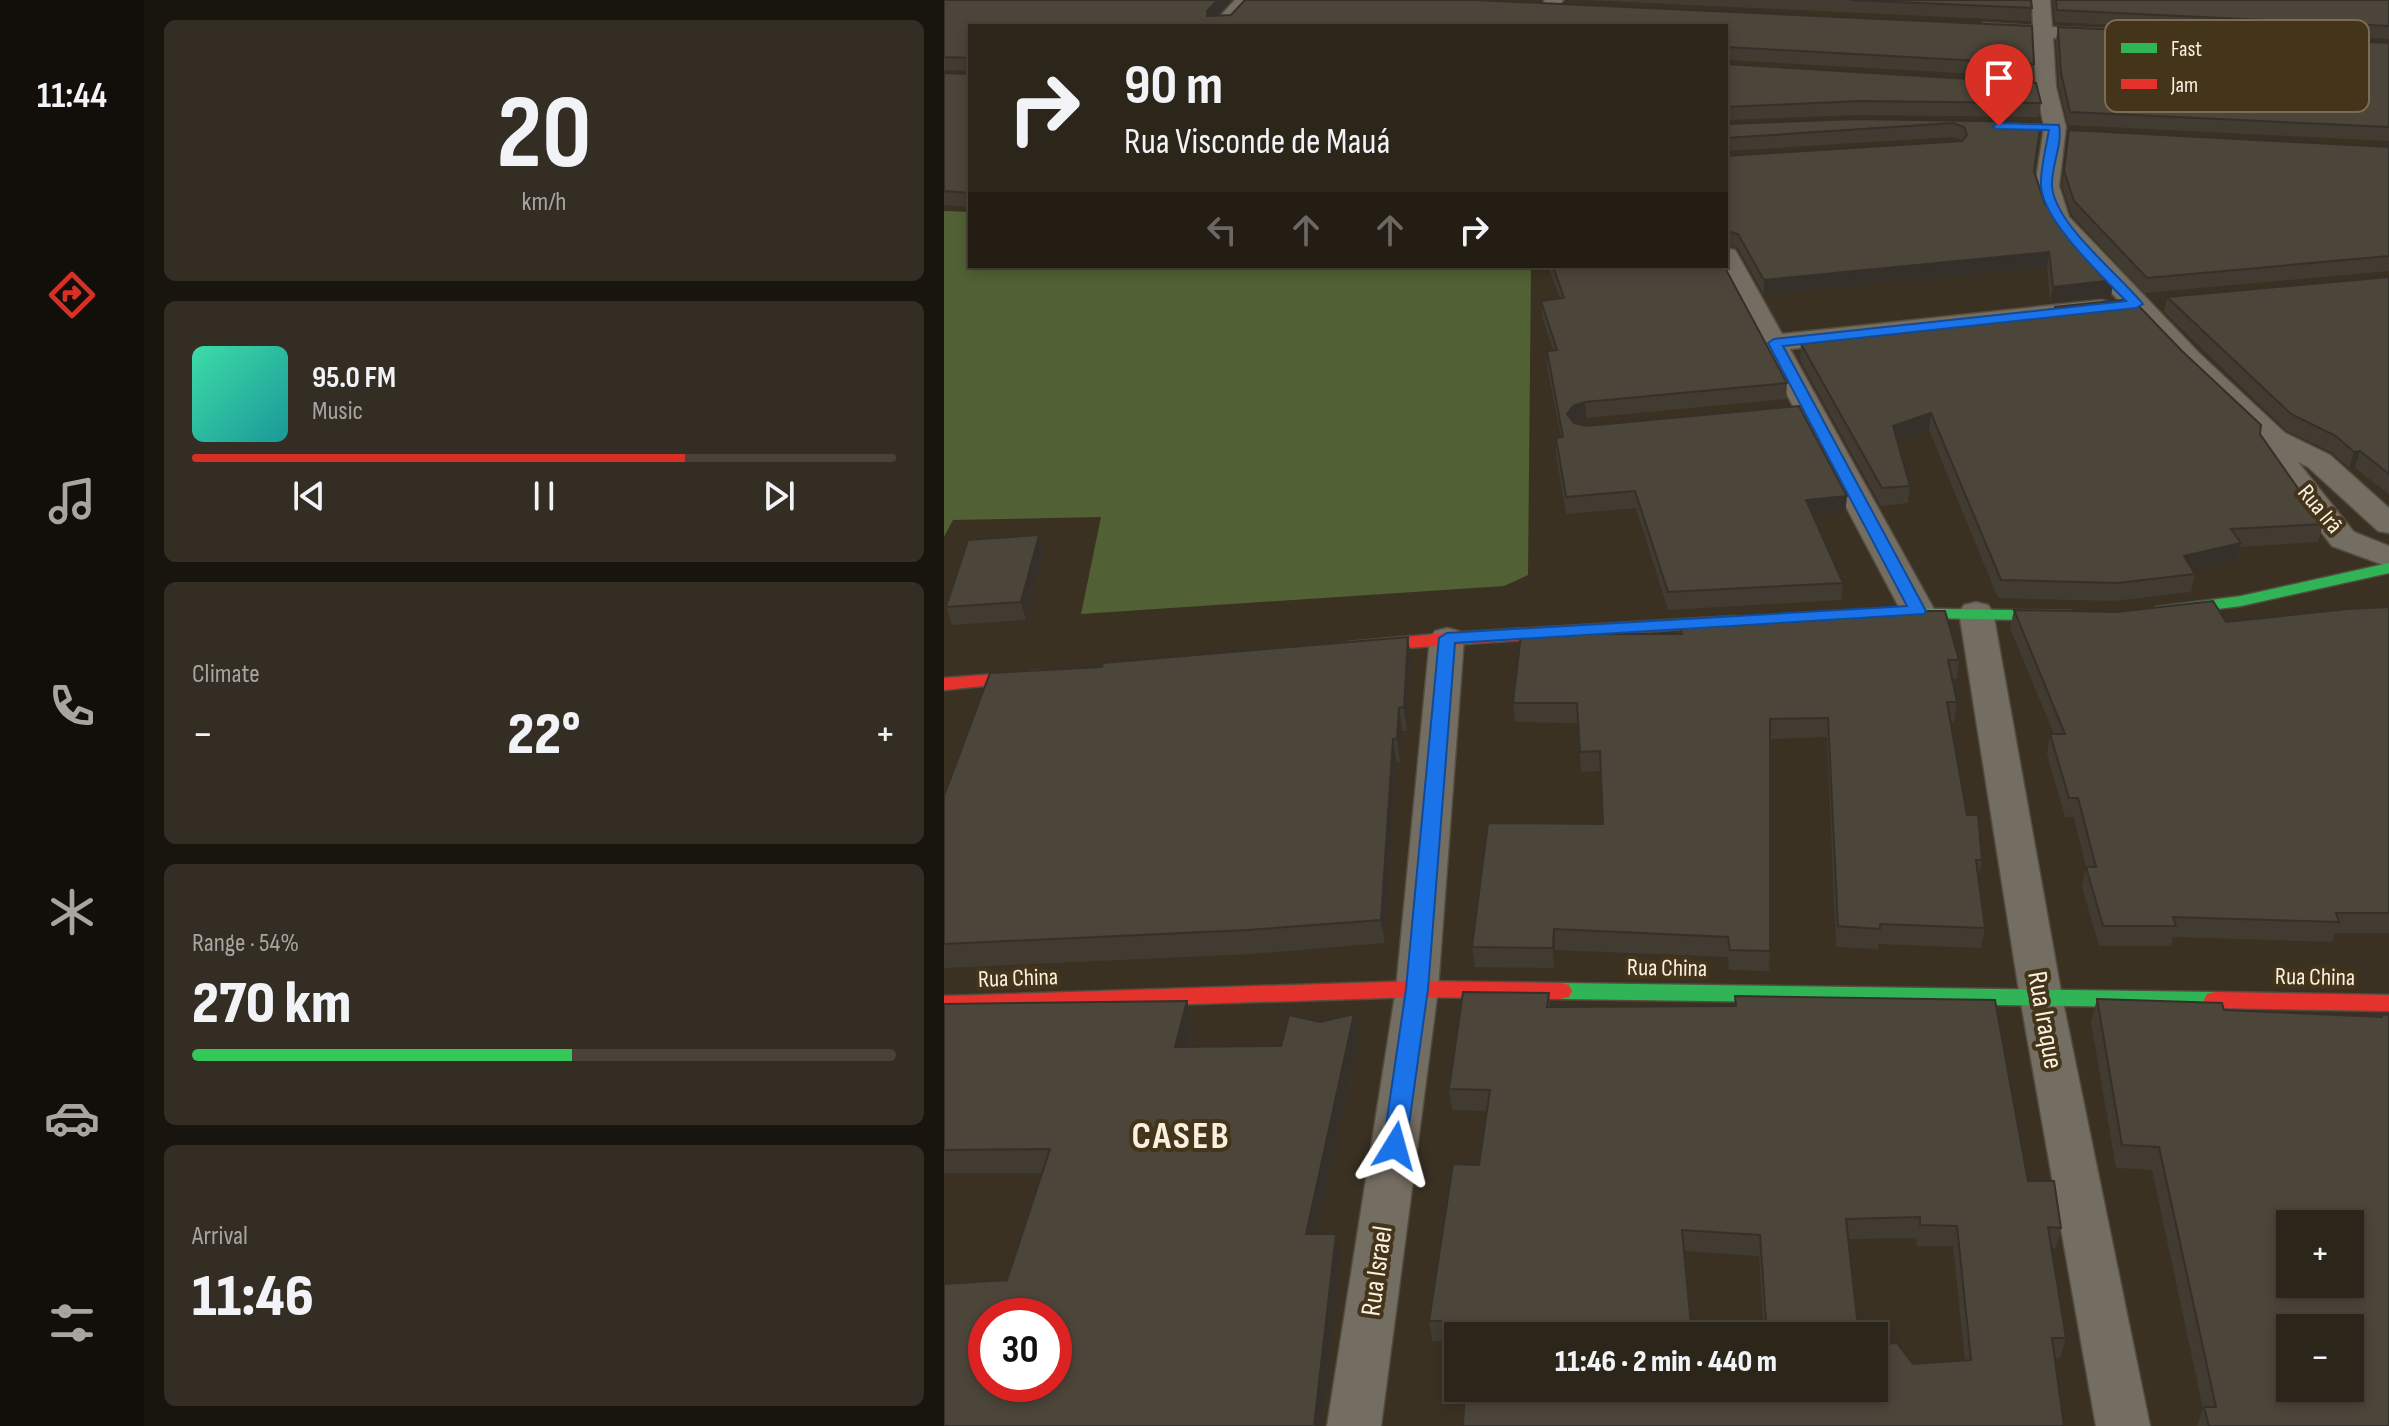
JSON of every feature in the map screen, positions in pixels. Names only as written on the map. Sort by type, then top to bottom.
[{"type":"street","points":[[1223,24],[1245,0]]},
{"type":"street","name":"Rua Irã","points":[[2041,0],[2044,32],[2038,86],[2047,134],[2047,186],[2058,218],[2136,304],[2275,439],[2319,461],[2389,524]]},
{"type":"street","points":[[1521,6],[1556,5]]},
{"type":"street","points":[[1539,24],[1556,5]]},
{"type":"street","points":[[1965,28],[2105,34]]},
{"type":"street","points":[[2047,134],[2084,136]]},
{"type":"street","points":[[1728,259],[1812,409],[1918,611]]},
{"type":"street","points":[[1774,343],[2168,301]]},
{"type":"street","points":[[1782,412],[1812,409]]},
{"type":"street","name":"Rua Irã","points":[[2275,439],[2273,450],[2343,539],[2389,557]]},
{"type":"street","points":[[2141,614],[2241,601],[2389,568]]},
{"type":"street","points":[[1871,614],[1918,611],[2097,616]]},
{"type":"street","name":"Rua Iraque","points":[[1976,612],[2041,997],[2123,1426]]},
{"type":"street","points":[[1337,648],[1447,638],[1761,620]]},
{"type":"street","name":"Rua Israel","points":[[1354,1426],[1417,989],[1447,638]]},
{"type":"street","points":[[944,684],[1070,672]]},
{"type":"street","name":"Rua China","points":[[944,1004],[1417,989],[2389,1003]]},
{"type":"green space","points":[[944,211],[968,212],[968,268],[1531,268],[1528,575],[1504,586],[1081,614],[1101,517],[953,520],[944,537]]},
{"type":"building","points":[[944,0],[1218,0],[1207,11],[1207,16],[1231,15],[1245,0],[1474,0],[2032,26],[2034,64],[1728,47],[1728,24],[968,24],[968,58],[944,57]]},
{"type":"building","points":[[1850,0],[2031,0],[2032,8]]},
{"type":"building","points":[[2056,0],[2389,0],[2389,26],[2369,25],[2369,20],[2264,20],[2057,10]]},
{"type":"building","points":[[2058,27],[2105,29],[2105,112],[2369,112],[2369,42],[2389,43],[2389,127],[2070,112],[2061,73]]},
{"type":"building","points":[[1728,64],[2036,83],[2041,103],[1859,101],[1728,107]]},
{"type":"building","points":[[944,73],[968,74],[968,193],[944,191]]},
{"type":"building","points":[[1859,119],[2041,122],[2034,171],[2045,204],[2114,280],[2053,287],[2049,252],[1764,280],[1738,234],[1728,232],[1728,156],[1962,141],[1967,135],[1964,127],[1953,123],[1728,138],[1728,124]]},
{"type":"building","points":[[2069,130],[2389,147],[2389,256],[2147,278],[2074,201],[2064,171]]},
{"type":"building","points":[[1554,268],[1725,268],[1787,383],[1585,402],[1573,406],[1567,414],[1574,423],[1586,426],[1799,406],[1847,496],[1806,500],[1843,583],[1668,592],[1635,491],[1566,497],[1556,438],[1563,437],[1547,351],[1557,350],[1541,301],[1564,298]]},
{"type":"building","points":[[2389,277],[2389,474],[2360,451],[2354,452],[2336,436],[2291,414],[2167,297]]},
{"type":"building","points":[[2132,299],[2261,425],[2260,434],[2323,524],[2231,529],[2241,543],[2184,556],[2195,574],[2117,583],[2001,580],[1931,413],[1893,426],[1910,486],[1882,488],[1801,344],[2056,316],[2055,307]]},
{"type":"building","points":[[1039,535],[1021,602],[946,607],[968,540]]},
{"type":"building","points":[[2213,601],[2226,622],[2389,607],[2389,913],[2336,913],[2339,922],[2173,917],[2176,926],[2103,926],[2086,867],[2096,867],[2078,798],[2069,798],[2050,734],[2065,734],[2014,610],[2117,612]]},
{"type":"building","points":[[1856,611],[1945,611],[1959,660],[1948,660],[1957,702],[1947,702],[1967,815],[1978,815],[1982,860],[1976,860],[1985,928],[1880,924],[1880,929],[1838,926],[1828,718],[1770,719],[1770,951],[1730,950],[1728,937],[1554,929],[1553,948],[1472,947],[1488,823],[1603,824],[1600,751],[1580,752],[1577,703],[1513,703],[1521,634],[1682,634],[1678,621]]},
{"type":"building","points":[[1408,637],[1404,707],[1399,708],[1397,738],[1393,739],[1381,920],[1247,930],[944,944],[944,796],[990,673],[1102,667],[1103,663]]},
{"type":"building","points":[[1463,992],[1549,993],[1547,1007],[1736,1006],[1735,996],[1995,1000],[2028,1181],[2054,1181],[2061,1228],[2048,1227],[2066,1338],[2052,1338],[2064,1426],[1463,1426],[1464,1402],[1888,1402],[1888,1343],[1897,1343],[1913,1364],[1971,1360],[1957,1226],[1920,1225],[1920,1217],[1846,1219],[1857,1322],[1766,1322],[1760,1235],[1682,1230],[1691,1322],[1429,1321],[1453,1164],[1479,1165],[1490,1090],[1449,1089]]},
{"type":"building","points":[[2097,999],[2222,1003],[2224,1010],[2389,1015],[2389,1426],[2209,1426],[2204,1407],[2216,1407],[2159,1147],[2122,1145]]},
{"type":"building","points":[[1187,1001],[1175,1047],[1281,1046],[1289,1015],[1320,1022],[1354,1014],[1306,1234],[1336,1234],[1314,1426],[944,1426],[944,1284],[1007,1280],[1050,1149],[944,1150],[944,1004]]},
{"type":"traffic: fast","points":[[2156,612],[2241,601],[2389,568]]},
{"type":"traffic: fast","points":[[1888,613],[2071,616]]},
{"type":"traffic: fast","points":[[1561,991],[2215,1000]]},
{"type":"traffic: jam","points":[[1349,647],[1447,638],[1736,621]]},
{"type":"traffic: jam","points":[[944,684],[1046,675]]},
{"type":"traffic: jam","points":[[944,1004],[1417,989],[1561,991]]},
{"type":"traffic: jam","points":[[2215,1000],[2389,1003]]},
{"type":"district","name":"CASEB","points":[[1181,1136]]},
{"type":"route","points":[[1395,1146],[1417,989],[1447,638],[1918,611],[1774,343],[2136,304],[2079,244],[2051,204],[2047,186],[2055,127],[1999,126]]}]
